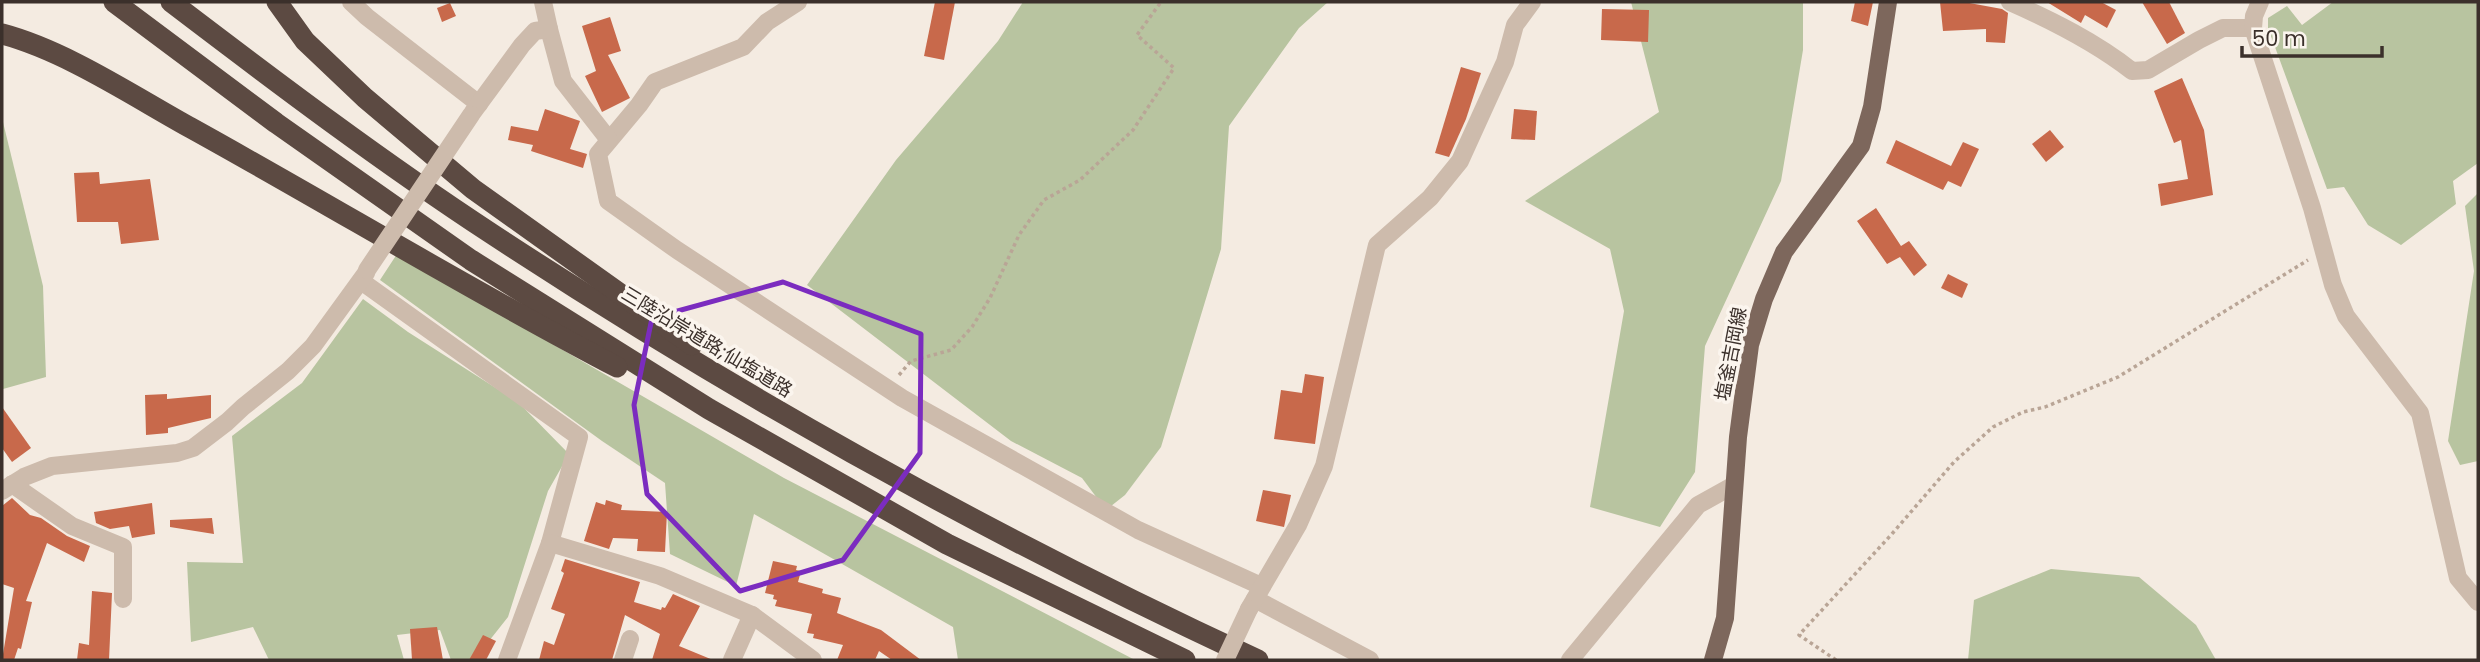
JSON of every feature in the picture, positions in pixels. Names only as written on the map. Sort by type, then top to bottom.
[{"type":"highway","points":[[114,2],[276,123],[471,260],[709,409],[971,556],[1185,660]]},
{"type":"highway","name":"三陸沿岸道路;仙塩道路","points":[[170,2],[274,80],[489,232],[609,310],[854,456],[1048,559],[1258,660]]},
{"type":"highway","points":[[277,2],[305,41],[365,98],[473,189],[629,302],[854,456]]},
{"type":"highway","points":[[2,34],[27,41],[79,67],[308,192],[569,342],[851,489]]},
{"type":"main road","name":"塩釜吉岡線","points":[[1713,660],[1725,618],[1734,485],[1751,345],[1764,299],[1784,252],[1861,146],[1872,107],[1888,2]]},
{"type":"street","points":[[351,2],[475,110]]},
{"type":"street","points":[[543,2],[564,81],[610,140]]},
{"type":"street","points":[[798,2],[767,22],[743,47],[655,82],[598,154],[608,201],[677,250],[902,398],[1370,660]]},
{"type":"street","points":[[1225,660],[1255,598],[1297,525],[1324,466],[1377,246],[1430,198],[1460,161],[1505,62],[1515,26],[1532,2]]},
{"type":"street","points":[[2010,2],[2041,15],[2107,51],[2132,71],[2148,70],[2223,28],[2253,28]]},
{"type":"street","points":[[2260,2],[2254,16],[2253,28],[2325,249],[2333,285],[2346,316],[2420,413],[2458,578],[2478,602]]},
{"type":"street","points":[[7,487],[52,466],[177,453],[192,447],[227,422],[288,371],[313,346],[364,275],[522,45],[536,31],[549,29]]},
{"type":"street","points":[[364,275],[579,437],[550,543],[507,660]]},
{"type":"street","points":[[1570,660],[1698,505],[1734,485]]},
{"type":"street","points":[[7,487],[72,526],[123,547],[122,599]]},
{"type":"street","points":[[550,543],[660,576],[751,615],[813,660]]},
{"type":"street","points":[[732,660],[751,615]]},
{"type":"street","points":[[623,660],[630,639]]},
{"type":"path","points":[[899,375],[911,361],[951,350],[972,327],[990,298],[1019,235],[1044,200],[1080,180],[1133,130],[1174,68],[1137,35],[1161,2]]},
{"type":"path","points":[[1836,660],[1799,635],[1954,462],[1993,427],[2022,412],[2045,407],[2118,377],[2325,249]]},
{"type":"highlighted area","points":[[783,282],[921,334],[920,453],[843,560],[740,591],[647,494],[634,405],[652,318]]},
{"type":"green space","points":[[1023,2],[1328,2],[1299,28],[1229,126],[1221,249],[1161,447],[1125,495],[1106,510],[1082,478],[1011,441],[807,285],[896,160],[998,41]]},
{"type":"green space","points":[[1631,2],[1803,2],[1803,50],[1781,181],[1705,346],[1695,472],[1660,527],[1590,507],[1624,311],[1610,249],[1525,201],[1659,112]]},
{"type":"green space","points":[[2333,2],[2478,2],[2478,163],[2453,181],[2456,204],[2401,245],[2368,225],[2344,187],[2327,189],[2268,28],[2268,18],[2287,6],[2302,25]]},
{"type":"green space","points":[[2,118],[43,286],[46,377],[3,389]]},
{"type":"green space","points":[[2478,193],[2478,461],[2460,465],[2448,441],[2474,271],[2465,206]]},
{"type":"green space","points":[[397,254],[784,478],[1135,660],[958,660],[953,627],[754,514],[736,586],[670,554],[665,483],[602,441],[380,280]]},
{"type":"green space","points":[[363,299],[408,332],[518,402],[569,454],[548,491],[508,617],[474,660],[451,660],[440,630],[397,635],[404,660],[269,660],[253,627],[191,642],[187,562],[243,563],[232,436],[302,383]]},
{"type":"green space","points":[[2051,569],[2139,577],[2196,625],[2216,660],[1968,660],[1974,600]]},
{"type":"building","points":[[935,2],[955,2],[944,60],[924,56]]},
{"type":"building","points":[[1855,2],[1873,2],[1868,26],[1851,21]]},
{"type":"building","points":[[1940,2],[1964,2],[2002,9],[2008,13],[2005,43],[1986,42],[1986,29],[1943,31]]},
{"type":"building","points":[[2047,2],[2101,2],[2116,10],[2107,28],[2085,15],[2081,23]]},
{"type":"building","points":[[2142,2],[2169,2],[2185,33],[2167,44]]},
{"type":"building","points":[[450,3],[456,16],[442,22],[437,8]]},
{"type":"building","points":[[1602,9],[1649,10],[1648,42],[1601,40]]},
{"type":"building","points":[[610,17],[621,51],[608,55],[630,98],[602,112],[585,76],[596,71],[582,26]]},
{"type":"building","points":[[1461,67],[1481,73],[1466,119],[1449,157],[1435,153]]},
{"type":"building","points":[[2182,78],[2204,130],[2213,195],[2161,206],[2158,184],[2188,179],[2181,140],[2174,143],[2154,91]]},
{"type":"building","points":[[545,109],[580,121],[570,149],[587,154],[583,168],[531,151],[533,145],[508,140],[511,126],[538,131]]},
{"type":"building","points":[[1514,109],[1537,111],[1535,140],[1511,139]]},
{"type":"building","points":[[2050,130],[2064,147],[2046,162],[2032,144]]},
{"type":"building","points":[[1896,140],[1951,166],[1963,142],[1979,149],[1961,187],[1948,181],[1943,190],[1886,163]]},
{"type":"building","points":[[99,172],[100,184],[150,179],[159,240],[121,244],[118,222],[77,222],[74,173]]},
{"type":"building","points":[[1876,208],[1901,246],[1909,241],[1927,265],[1914,276],[1900,257],[1887,264],[1857,221]]},
{"type":"building","points":[[1948,274],[1968,284],[1962,298],[1941,288]]},
{"type":"building","points":[[1305,374],[1324,377],[1315,444],[1274,439],[1281,390],[1302,393]]},
{"type":"building","points":[[167,394],[167,399],[211,395],[211,418],[168,428],[168,433],[146,435],[145,395]]},
{"type":"building","points":[[2,407],[31,448],[12,462],[2,448]]},
{"type":"building","points":[[1263,490],[1291,495],[1284,527],[1256,521]]},
{"type":"building","points":[[12,498],[30,515],[41,518],[67,536],[90,546],[84,562],[47,543],[26,601],[32,602],[21,649],[18,648],[14,660],[2,660],[14,588],[2,584],[2,506]]},
{"type":"building","points":[[606,500],[622,505],[621,510],[667,512],[665,552],[637,551],[638,539],[613,538],[609,549],[584,541],[596,502],[605,505]]},
{"type":"building","points":[[152,503],[155,534],[132,538],[129,526],[110,529],[96,523],[94,512]]},
{"type":"building","points":[[212,518],[214,534],[170,527],[170,520]]},
{"type":"building","points":[[565,559],[640,582],[634,602],[661,610],[673,594],[700,606],[679,646],[713,660],[652,660],[660,634],[625,615],[612,660],[539,660],[544,641],[554,645],[565,614],[551,609],[564,573],[561,571]]},
{"type":"building","points":[[773,561],[797,566],[796,570],[801,571],[798,582],[823,589],[822,593],[841,598],[837,613],[881,630],[921,660],[892,660],[879,651],[875,660],[837,660],[843,645],[813,638],[814,634],[807,633],[812,614],[775,606],[777,600],[773,599],[774,595],[765,593]]},
{"type":"building","points":[[92,591],[112,593],[109,660],[77,660],[79,643],[89,645]]},
{"type":"building","points":[[437,627],[443,660],[412,660],[410,629]]},
{"type":"building","points":[[483,635],[496,641],[486,660],[469,660]]}]
